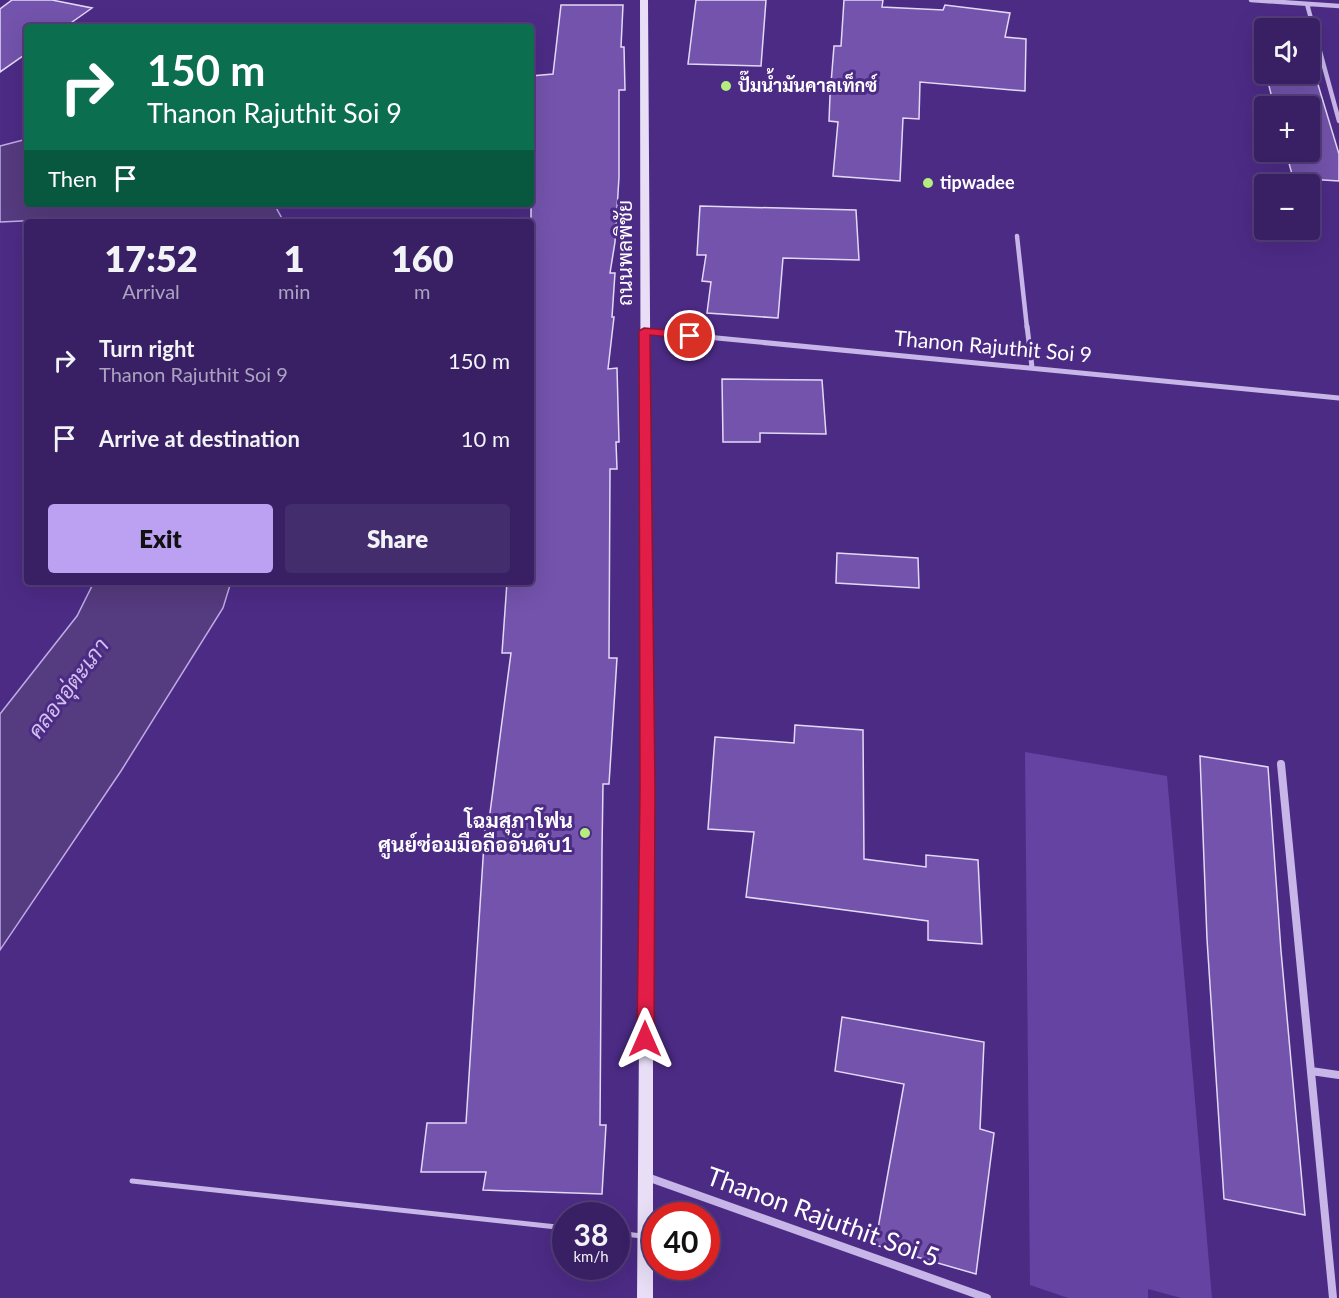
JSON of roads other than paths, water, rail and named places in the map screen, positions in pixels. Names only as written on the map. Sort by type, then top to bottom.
[{"type":"street","name":"ถนนพลพิชัย","points":[[644,0],[647,776],[644,1202]]},
{"type":"street","points":[[1251,0],[1339,6]]},
{"type":"street","points":[[1307,4],[1339,121]]},
{"type":"street","points":[[1017,236],[1032,367]]},
{"type":"street","name":"Thanon Rajuthit Soi 9","points":[[644,331],[1339,398]]},
{"type":"street","points":[[1281,764],[1333,1298]]},
{"type":"street","points":[[1311,1071],[1339,1075]]},
{"type":"street","name":"Thanon Rajuthit Soi 5","points":[[644,1176],[987,1298]]},
{"type":"street","name":"ถนนพลพิชัย","points":[[645,1280],[645,1298]]},
{"type":"lane","points":[[132,1181],[552,1226]]},
{"type":"water","points":[[24,140],[24,207],[276,207],[282,219],[24,219],[24,221],[0,222],[0,146]]},
{"type":"water","name":"คลองอุ่ตะเภา","points":[[92,585],[230,585],[223,608],[121,771],[0,950],[0,714],[77,616]]},
{"type":"place","name":"ปั๊มน้ำมันคาลเท็กซ์","points":[[726,86]]},
{"type":"place","name":"tipwadee","points":[[928,183]]},
{"type":"place","name":"โฉมสุภาโฟน ศูนย์ซ่อมมือถืออันดับ1","points":[[585,833]]}]
